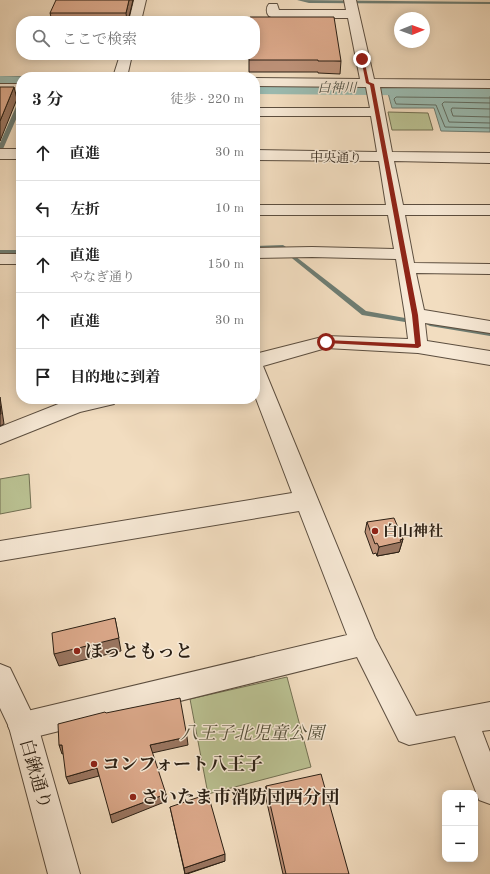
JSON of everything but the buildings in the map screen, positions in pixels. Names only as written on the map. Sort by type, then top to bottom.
[{"type":"street","points":[[136,16],[140,0]]},
{"type":"street","points":[[350,0],[377,112],[415,315],[418,346]]},
{"type":"street","points":[[273,6],[273,14],[353,14]]},
{"type":"street","points":[[121,72],[125,60]]},
{"type":"street","points":[[0,80],[16,80]]},
{"type":"street","points":[[260,82],[371,86]]},
{"type":"street","points":[[260,90],[490,84]]},
{"type":"street","points":[[0,88],[16,88]]},
{"type":"street","points":[[260,112],[377,112]]},
{"type":"street","points":[[0,154],[16,154]]},
{"type":"street","name":"中央通り","points":[[260,156],[490,158]]},
{"type":"street","points":[[260,210],[490,210]]},
{"type":"street","points":[[260,254],[312,252],[490,269]]},
{"type":"street","points":[[0,259],[16,259]]},
{"type":"street","points":[[415,315],[490,327]]},
{"type":"street","points":[[260,360],[326,342],[418,346],[490,358]]},
{"type":"street","points":[[260,382],[364,643],[409,731],[476,718],[490,789]]},
{"type":"street","points":[[0,436],[81,404]]},
{"type":"street","points":[[0,551],[307,500]]},
{"type":"street","points":[[23,726],[364,643]]},
{"type":"street","name":"白鍬通り","points":[[0,676],[23,726],[64,874]]},
{"type":"green space","points":[[388,112],[428,113],[433,130],[392,130]]},
{"type":"green space","points":[[29,474],[31,508],[0,514],[0,479]]},
{"type":"green space","name":"八王子北児童公園","points":[[287,677],[311,767],[208,794],[190,699]]},
{"type":"water","points":[[388,93],[490,94],[490,132],[441,131],[434,108],[392,108]]},
{"type":"waterway","points":[[299,0],[309,2],[490,3]]},
{"type":"waterway","points":[[0,77],[16,77]]},
{"type":"waterway","name":"白神川","points":[[0,84],[16,84]]},
{"type":"waterway","name":"白神川","points":[[260,86],[490,88]]},
{"type":"waterway","points":[[0,149],[16,113]]},
{"type":"waterway","points":[[260,248],[283,247]]},
{"type":"waterway","points":[[0,252],[16,252]]},
{"type":"waterway","points":[[295,258],[364,313],[405,320]]},
{"type":"waterway","points":[[430,324],[490,334]]},
{"type":"place","name":"白山神社","points":[[375,531]]},
{"type":"place","name":"ほっともっと","points":[[77,651]]},
{"type":"place","name":"コンフォート八王子","points":[[94,764]]},
{"type":"place","name":"さいたま市消防団西分団","points":[[133,797]]},
{"type":"route","points":[[326,342],[418,346],[415,315],[372,83],[368,83],[362,59]]}]
